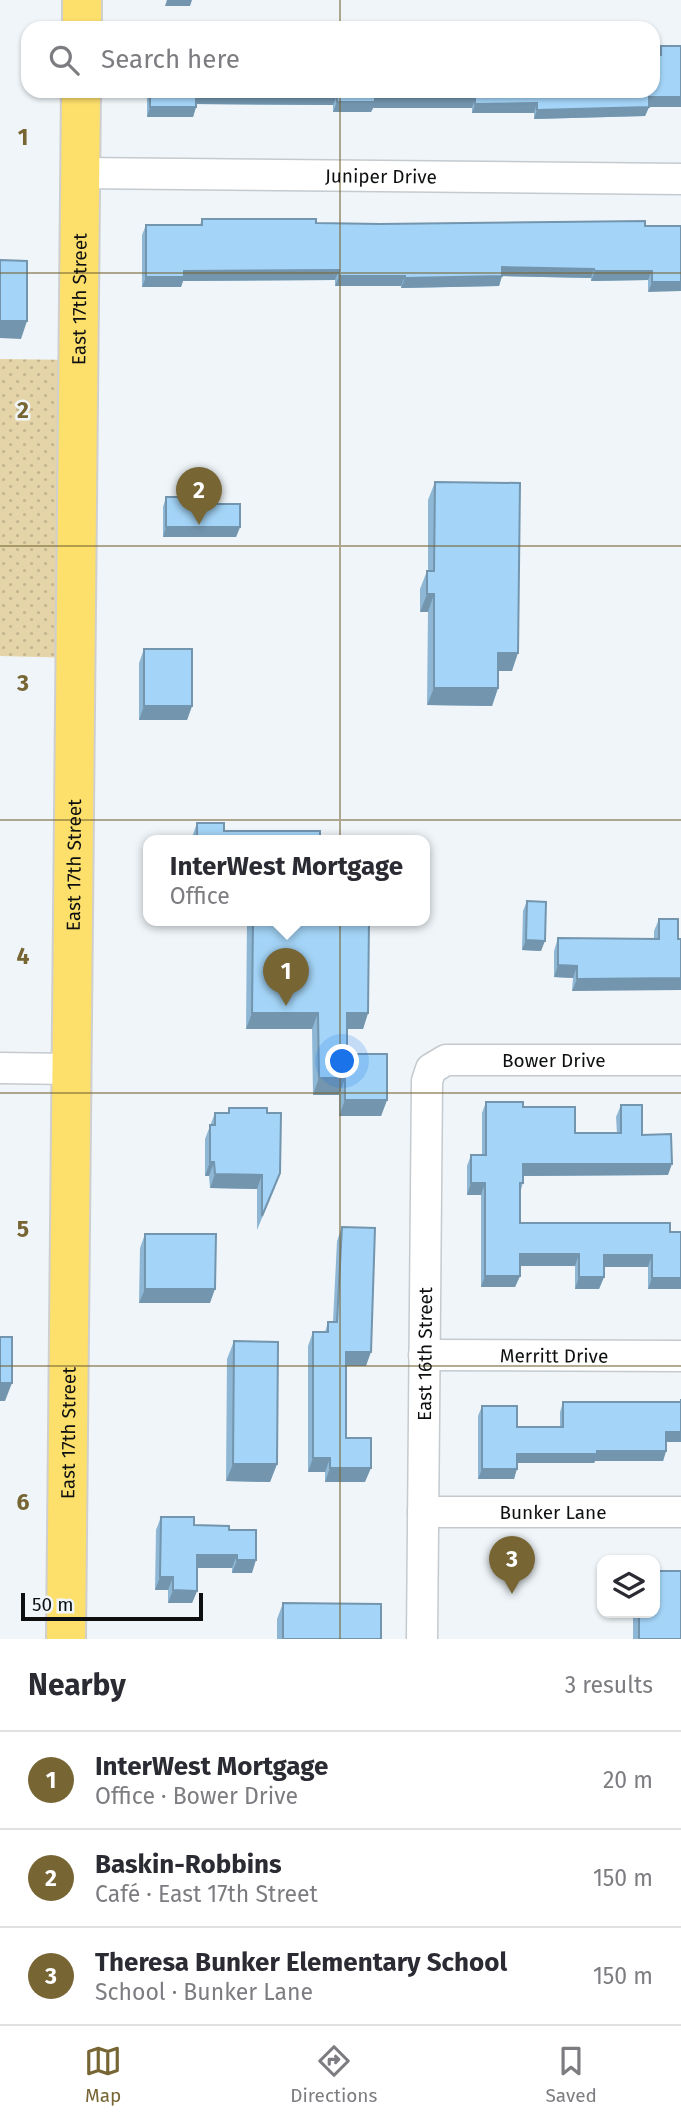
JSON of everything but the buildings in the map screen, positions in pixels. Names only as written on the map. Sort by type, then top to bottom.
[{"type":"main road","points":[[82,0],[82,21]]},
{"type":"main road","name":"East 17th Street","points":[[66,1639],[81,98]]},
{"type":"street","name":"Juniper Drive","points":[[80,173],[681,179]]},
{"type":"street","name":"Bower Drive","points":[[431,1069],[446,1060],[681,1060]]},
{"type":"street","points":[[0,1068],[72,1069]]},
{"type":"street","name":"East 16th Street","points":[[422,1639],[427,1081],[431,1069]]},
{"type":"street","name":"Merritt Drive","points":[[424,1355],[681,1356]]},
{"type":"street","name":"Bunker Lane","points":[[423,1512],[681,1512]]},
{"type":"shaded area","points":[[0,359],[78,360],[76,658],[0,656]]},
{"type":"place","name":"Baskin-Robbins","points":[[199,525]]},
{"type":"place","name":"InterWest Mortgage","points":[[286,1006]]},
{"type":"place","name":"Theresa Bunker Elementary School","points":[[512,1594]]}]
